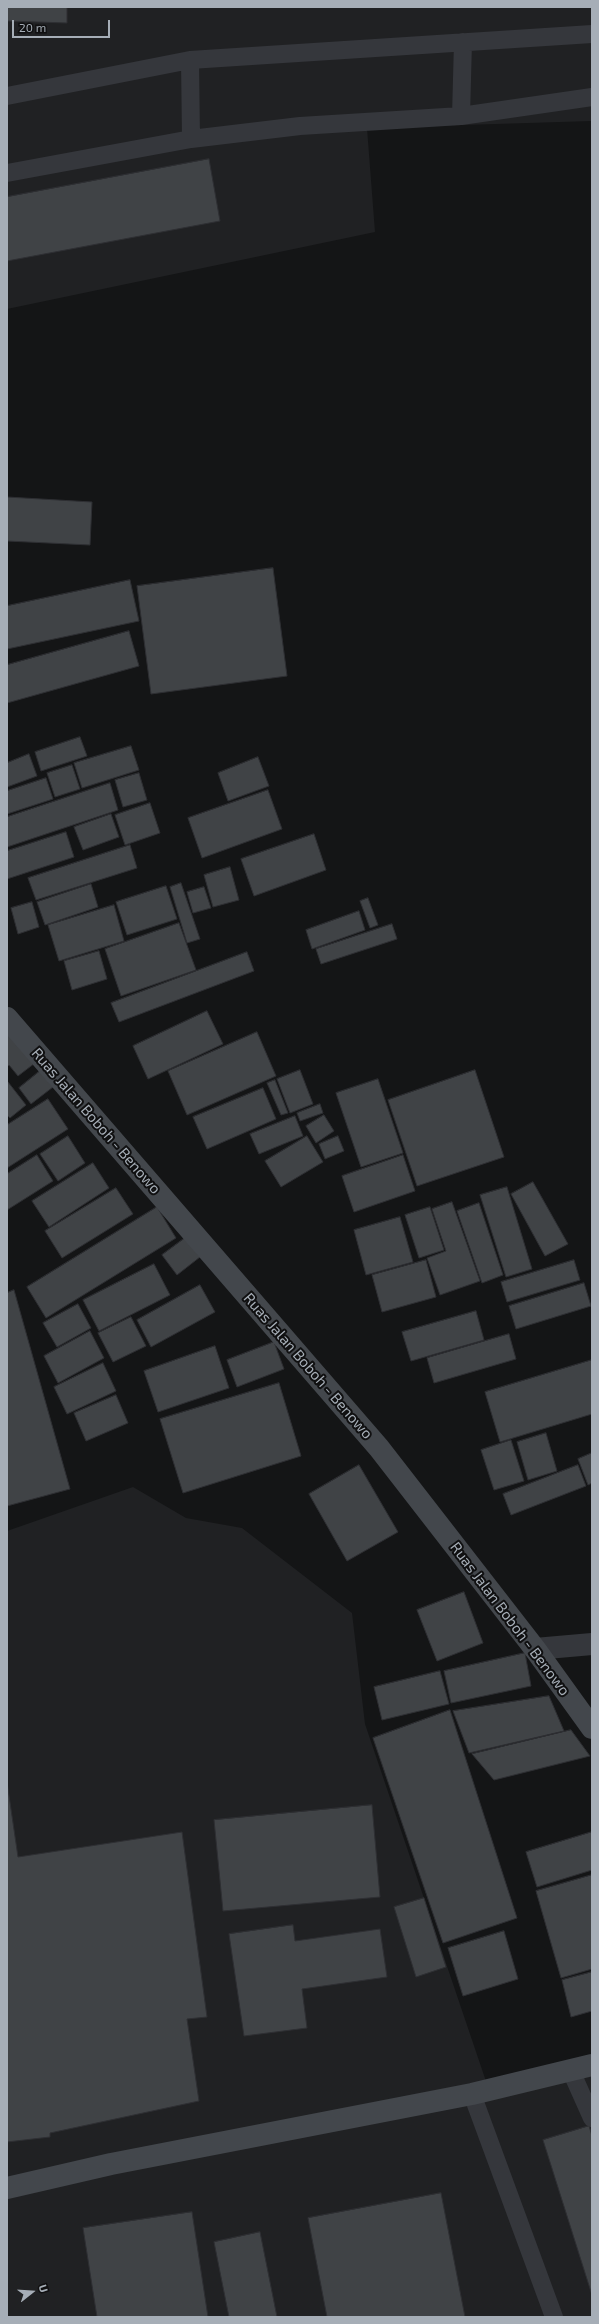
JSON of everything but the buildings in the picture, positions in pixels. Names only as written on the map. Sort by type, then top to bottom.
[{"type":"main road","name":"Ruas Jalan Boboh - Benowo","points":[[7,1018],[379,1448],[535,1649],[592,1728]]},
{"type":"main road","points":[[7,2188],[119,2163],[472,2094],[592,2065]]},
{"type":"street","points":[[535,1649],[592,1644]]},
{"type":"lane","points":[[7,96],[190,60],[592,34]]},
{"type":"lane","points":[[461,116],[463,42]]},
{"type":"lane","points":[[190,60],[191,139]]},
{"type":"lane","points":[[7,173],[191,139],[300,126],[461,116],[592,97]]},
{"type":"lane","points":[[571,2071],[592,2118]]},
{"type":"lane","points":[[472,2094],[554,2317]]},
{"type":"shaded area","points":[[7,7],[592,7],[592,121],[367,128],[375,232],[7,309]]},
{"type":"shaded area","points":[[133,1487],[186,1518],[242,1528],[352,1613],[365,1724],[492,2099],[592,2076],[592,2317],[7,2317],[7,1531]]}]
